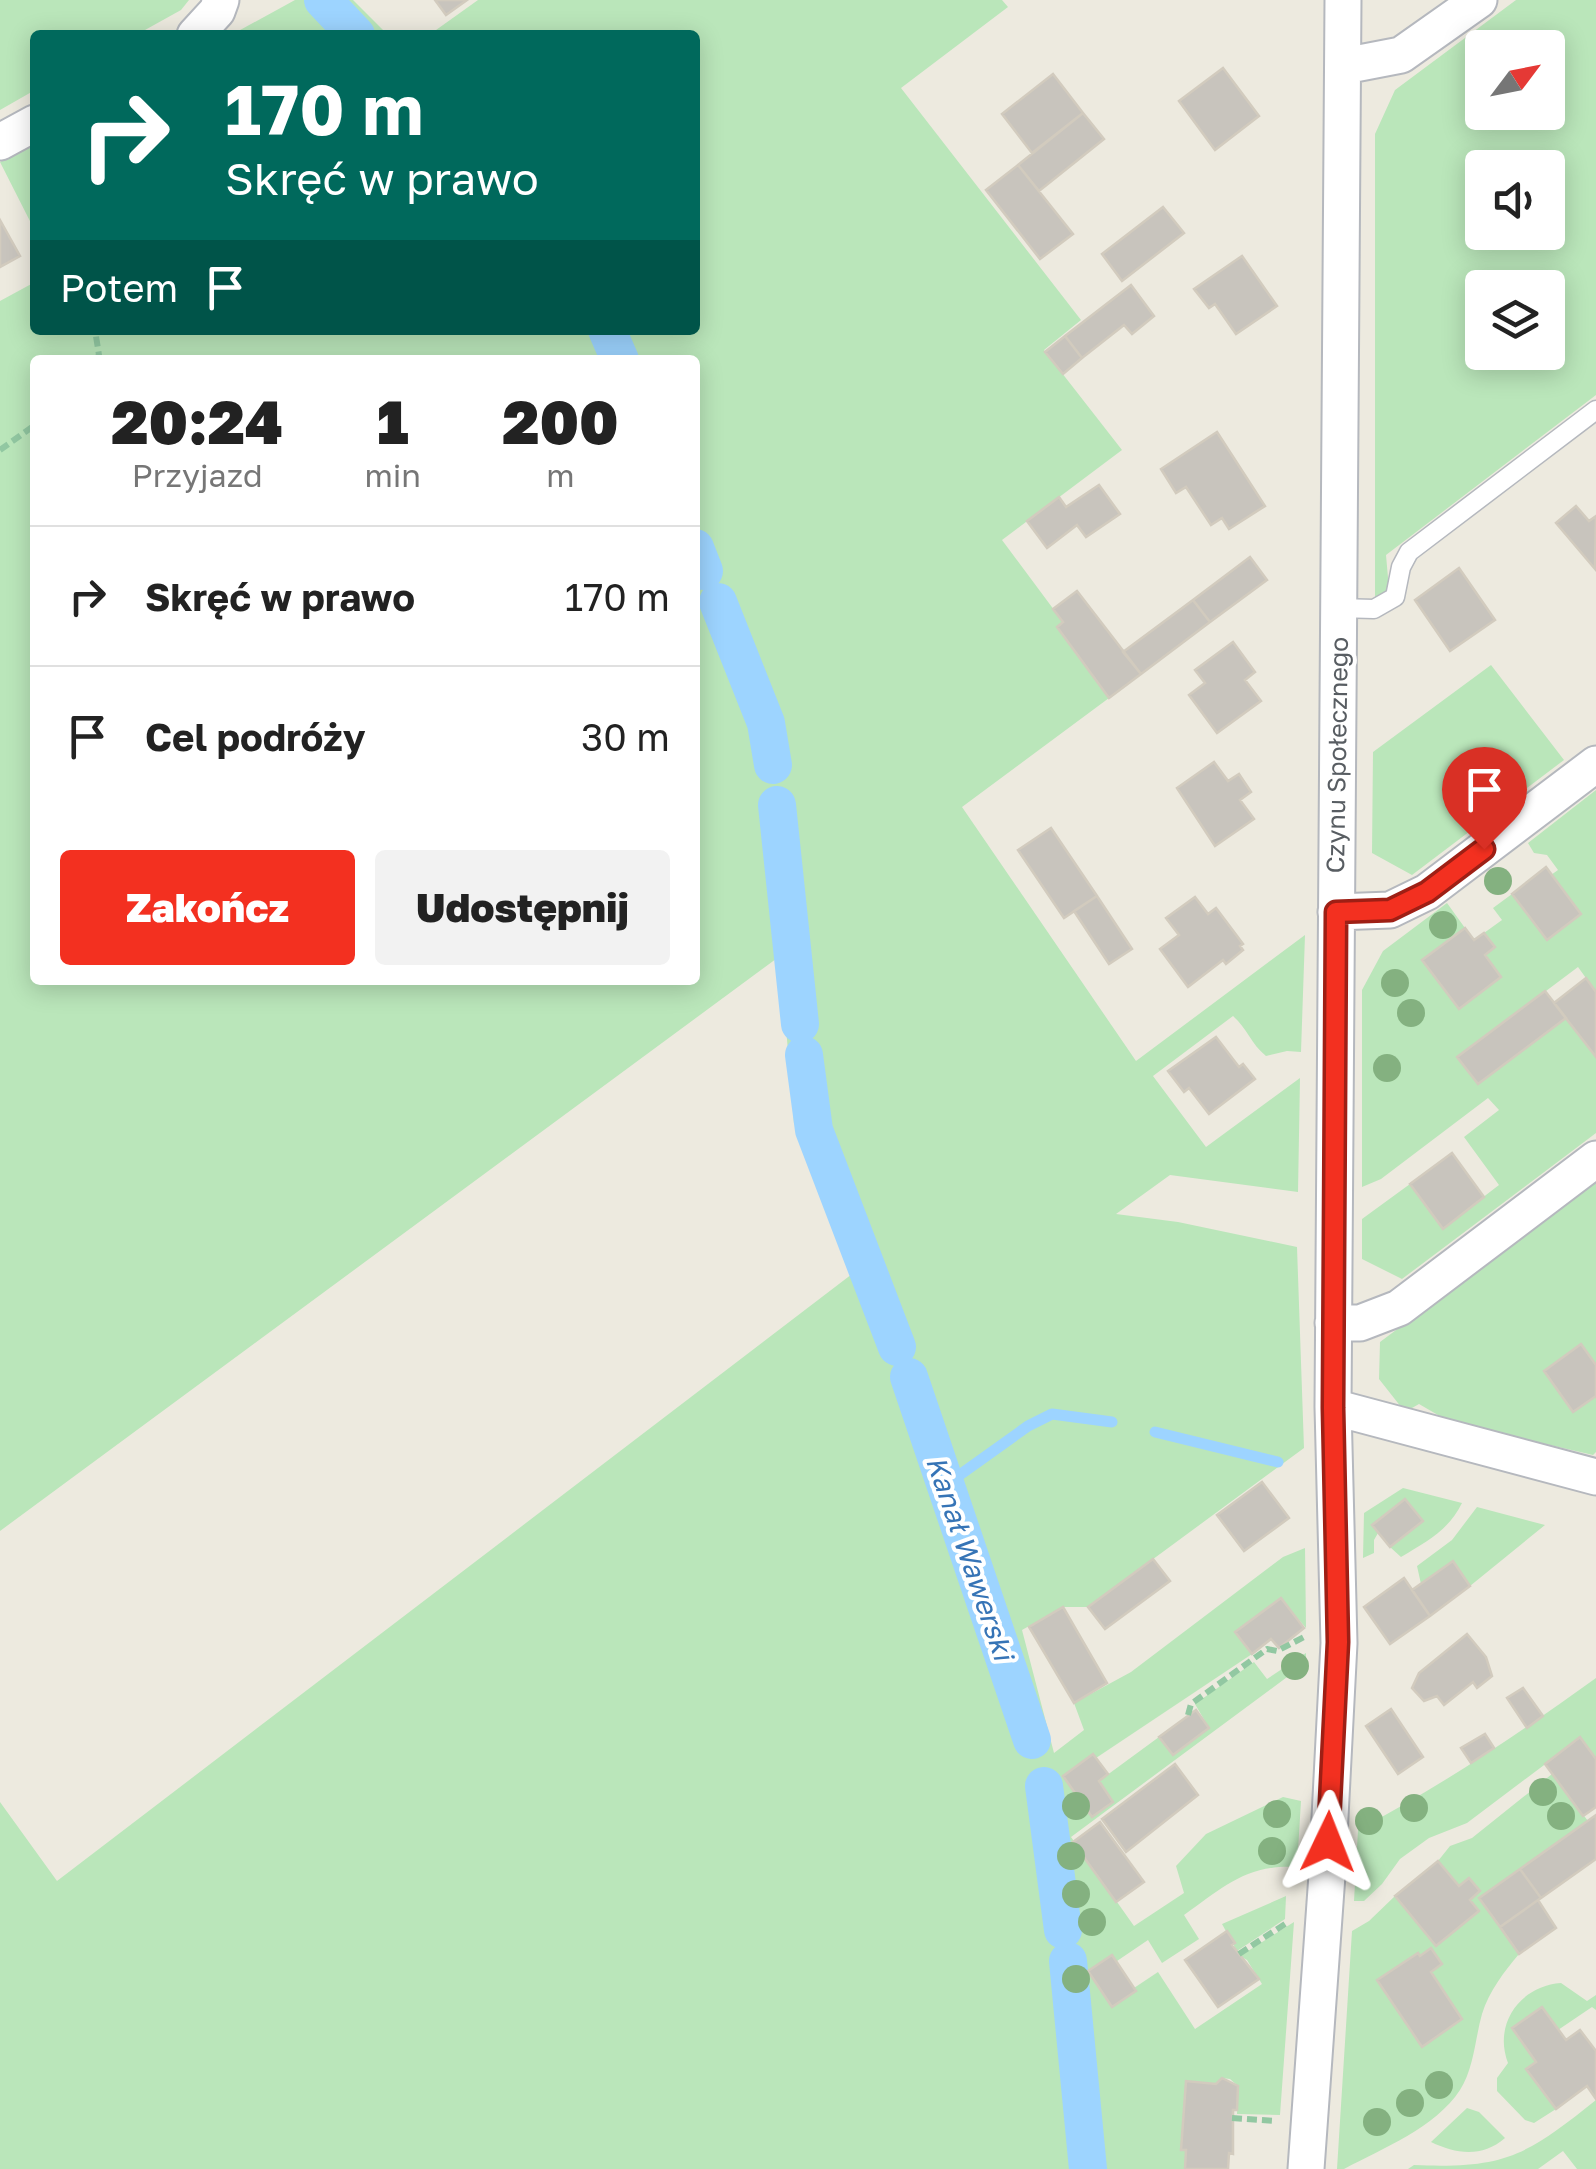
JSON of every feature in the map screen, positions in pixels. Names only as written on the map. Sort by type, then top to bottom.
[{"type":"street","points":[[200,30],[217,11],[221,0]]},
{"type":"street","name":"Czynu Społecznego","points":[[1306,2169],[1327,1875],[1338,1642],[1333,1323],[1343,0]]},
{"type":"street","points":[[1344,66],[1401,55],[1478,0]]},
{"type":"street","points":[[0,142],[30,125]]},
{"type":"street","points":[[1336,912],[1390,910],[1427,892],[1596,764]]},
{"type":"street","points":[[1333,1323],[1360,1323],[1399,1308],[1596,1159]]},
{"type":"street","points":[[1333,1408],[1596,1477]]},
{"type":"lane","points":[[1338,608],[1374,609],[1395,597],[1408,552],[1596,410]]},
{"type":"path","points":[[0,450],[30,429]]},
{"type":"path","points":[[1188,1715],[1190,1704],[1267,1649],[1277,1652],[1306,1636]]},
{"type":"path","points":[[1239,1954],[1294,1918]]},
{"type":"path","points":[[1232,2118],[1279,2121]]},
{"type":"green space","points":[[0,0],[189,0],[181,10],[145,30],[30,30],[30,93],[0,110]]},
{"type":"green space","points":[[295,0],[353,0],[383,30],[240,30]]},
{"type":"green space","points":[[478,0],[1002,0],[1008,7],[901,88],[1081,320],[1044,350],[1122,450],[1002,540],[1063,622],[1057,628],[1109,698],[962,807],[1136,1061],[1305,935],[1301,1052],[1266,1056],[1233,1016],[1153,1076],[1206,1147],[1300,1078],[1298,1192],[1170,1175],[1116,1214],[1178,1222],[1297,1247],[1304,1448],[1088,1607],[1063,1607],[1022,1630],[1054,1753],[1084,1730],[1074,1703],[1131,1672],[1283,1557],[1305,1548],[1306,1628],[1280,1598],[1236,1632],[1252,1654],[1063,1776],[1093,1817],[1113,1802],[1099,1781],[1159,1737],[1173,1755],[1209,1728],[1195,1704],[1254,1662],[1267,1679],[1306,1653],[1306,1663],[1071,1837],[1134,1926],[1184,1893],[1176,1866],[1206,1834],[1283,1797],[1301,1801],[1297,1867],[1249,1874],[1184,1915],[1199,1939],[1162,1963],[1148,1940],[1117,1961],[1112,1955],[1134,1988],[1158,1972],[1195,2029],[1262,1984],[1247,1960],[1240,1956],[1294,1922],[1280,2115],[1237,2114],[1238,2086],[1230,2079],[1222,2078],[1216,2084],[1186,2081],[1181,2149],[1186,2150],[1185,2169],[0,2169],[0,1802],[57,1881],[856,1271],[794,1123],[780,956],[0,1531],[0,301],[30,285],[30,335],[700,335],[700,30],[436,30]]},
{"type":"green space","points":[[1516,0],[1596,0],[1596,395],[1386,555],[1389,589],[1375,599],[1375,134],[1395,90],[1465,38],[1465,130],[1565,130],[1565,30],[1476,30]]},
{"type":"green space","points":[[30,146],[30,221],[0,162]]},
{"type":"green space","points":[[1491,665],[1564,760],[1412,875],[1372,853],[1373,752]]},
{"type":"green space","points":[[1596,790],[1596,992],[1578,967],[1458,1057],[1478,1084],[1566,1018],[1596,1057],[1596,1133],[1402,1279],[1362,1259],[1362,1219],[1410,1184],[1443,1228],[1499,1185],[1464,1137],[1499,1110],[1488,1098],[1381,1179],[1362,1187],[1362,990],[1383,951],[1447,903],[1465,928],[1423,959],[1459,1008],[1501,977],[1485,955],[1495,947],[1484,933],[1502,920],[1493,908],[1512,894],[1547,940],[1551,875],[1558,870],[1547,855],[1534,853],[1528,843]]},
{"type":"green space","points":[[1596,1181],[1596,1452],[1593,1455],[1450,1422],[1419,1404],[1405,1412],[1379,1379],[1380,1342]]},
{"type":"green space","points":[[1403,1488],[1462,1503],[1444,1528],[1401,1557],[1390,1547],[1423,1521],[1405,1499],[1372,1525],[1378,1533],[1374,1553],[1363,1558],[1364,1513]]},
{"type":"green space","points":[[1477,1507],[1545,1525],[1470,1586],[1453,1561],[1421,1584],[1417,1566],[1452,1540]]},
{"type":"green space","points":[[1596,1678],[1596,1759],[1580,1738],[1467,1823],[1429,1838],[1400,1859],[1364,1901],[1354,1901],[1358,1830],[1480,1758]]},
{"type":"green space","points":[[1552,1774],[1588,1821],[1480,1898],[1519,1954],[1485,2006],[1460,2090],[1423,2126],[1344,2169],[1337,2169],[1352,1931],[1395,1896],[1436,1945],[1470,1900],[1438,1861],[1450,1846],[1472,1838]],"holes":[[[1431,1948],[1442,1964],[1431,1972],[1462,2019],[1422,2047],[1378,1979]]]},
{"type":"green space","points":[[1286,1896],[1285,1919],[1237,1951],[1222,1924]]},
{"type":"green space","points":[[1561,1983],[1587,2001],[1596,1995],[1596,2010],[1592,2007],[1558,2030],[1541,2007],[1512,2028],[1536,2062],[1527,2069],[1556,2109],[1534,2123],[1525,2120],[1497,2091],[1497,2078],[1508,2063],[1504,2034],[1507,2021],[1522,1999],[1533,1991]]},
{"type":"green space","points":[[1596,2100],[1596,2169],[1577,2169],[1563,2151],[1538,2169],[1408,2169],[1414,2165],[1472,2164],[1514,2155],[1551,2134]]},
{"type":"green space","points":[[1467,2108],[1479,2112],[1505,2138],[1487,2149],[1469,2152],[1431,2142]]},
{"type":"building","points":[[435,0],[467,0],[446,15]]},
{"type":"building","points":[[1223,68],[1259,116],[1215,150],[1179,101]]},
{"type":"building","points":[[1053,74],[1083,113],[1032,153],[1002,114]]},
{"type":"building","points":[[1083,113],[1104,139],[1039,191],[1018,165]]},
{"type":"building","points":[[1018,165],[1073,234],[1040,259],[986,190]]},
{"type":"building","points":[[1163,207],[1184,233],[1122,281],[1102,254]]},
{"type":"building","points":[[0,220],[20,256],[0,267]]},
{"type":"building","points":[[1242,256],[1277,306],[1236,334],[1215,304],[1209,308],[1194,289]]},
{"type":"building","points":[[1131,285],[1154,316],[1132,334],[1124,325],[1082,358],[1065,336]]},
{"type":"building","points":[[1065,336],[1082,358],[1063,374],[1045,352]]},
{"type":"building","points":[[1217,432],[1265,506],[1229,529],[1222,518],[1211,525],[1186,487],[1176,493],[1161,469]]},
{"type":"building","points":[[1099,485],[1120,514],[1086,537],[1077,525],[1047,548],[1027,521],[1059,497],[1066,507]]},
{"type":"building","points":[[1576,506],[1589,521],[1596,516],[1595,569],[1556,523]]},
{"type":"building","points":[[1250,557],[1267,580],[1210,622],[1193,600]]},
{"type":"building","points":[[1459,568],[1495,620],[1450,651],[1415,600]]},
{"type":"building","points":[[1077,591],[1141,674],[1109,698],[1057,627],[1063,622],[1053,609]]},
{"type":"building","points":[[1193,600],[1210,622],[1141,674],[1123,652]]},
{"type":"building","points":[[1233,642],[1255,672],[1245,680],[1261,701],[1217,733],[1189,695],[1205,683],[1195,670]]},
{"type":"building","points":[[1214,762],[1228,781],[1239,774],[1251,792],[1240,800],[1254,819],[1215,846],[1177,788]]},
{"type":"building","points":[[1051,828],[1097,896],[1064,918],[1018,850]]},
{"type":"building","points":[[1546,867],[1581,914],[1547,940],[1512,894]]},
{"type":"building","points":[[1097,896],[1132,949],[1109,964],[1074,911]]},
{"type":"building","points":[[1195,897],[1208,914],[1216,908],[1243,944],[1243,950],[1188,987],[1160,949],[1179,935],[1166,918]]},
{"type":"building","points":[[1465,928],[1474,940],[1484,933],[1495,947],[1485,955],[1501,977],[1459,1009],[1422,960]]},
{"type":"building","points":[[1586,978],[1596,992],[1596,1057],[1554,1003]]},
{"type":"building","points":[[1545,991],[1566,1018],[1478,1084],[1457,1057]]},
{"type":"building","points":[[1216,1037],[1239,1067],[1243,1064],[1255,1079],[1209,1114],[1189,1088],[1184,1092],[1168,1071]]},
{"type":"building","points":[[1452,1153],[1484,1197],[1443,1229],[1410,1184]]},
{"type":"building","points":[[1581,1344],[1596,1365],[1596,1396],[1573,1412],[1544,1371]]},
{"type":"building","points":[[1262,1482],[1289,1518],[1244,1551],[1217,1515]]},
{"type":"building","points":[[1405,1499],[1423,1521],[1390,1547],[1372,1525]]},
{"type":"building","points":[[1153,1559],[1170,1581],[1105,1629],[1088,1607]]},
{"type":"building","points":[[1453,1561],[1470,1586],[1430,1616],[1412,1590]]},
{"type":"building","points":[[1404,1578],[1430,1616],[1390,1644],[1364,1607]]},
{"type":"building","points":[[1281,1598],[1304,1628],[1279,1648],[1271,1639],[1252,1654],[1235,1632]]},
{"type":"building","points":[[1063,1607],[1107,1683],[1074,1703],[1029,1627]]},
{"type":"building","points":[[1467,1634],[1486,1657],[1492,1676],[1477,1688],[1473,1682],[1444,1705],[1437,1696],[1424,1701],[1412,1688],[1419,1673]]},
{"type":"building","points":[[1523,1688],[1543,1716],[1527,1728],[1507,1698]]},
{"type":"building","points":[[1391,1709],[1423,1757],[1398,1774],[1366,1726]]},
{"type":"building","points":[[1196,1710],[1209,1728],[1173,1755],[1159,1737]]},
{"type":"building","points":[[1485,1734],[1494,1748],[1471,1763],[1461,1748]]},
{"type":"building","points":[[1580,1737],[1596,1759],[1596,1807],[1583,1816],[1545,1764]]},
{"type":"building","points":[[1093,1754],[1108,1774],[1099,1781],[1113,1802],[1092,1817],[1063,1776]]},
{"type":"building","points":[[1175,1764],[1198,1795],[1126,1852],[1102,1819]]},
{"type":"building","points":[[1596,1815],[1596,1859],[1541,1898],[1520,1869]]},
{"type":"building","points":[[1100,1822],[1144,1882],[1116,1902],[1073,1842]]},
{"type":"building","points":[[1438,1861],[1459,1886],[1469,1878],[1480,1891],[1470,1900],[1479,1911],[1436,1946],[1395,1896]]},
{"type":"building","points":[[1520,1869],[1541,1898],[1500,1927],[1479,1898]]},
{"type":"building","points":[[1538,1900],[1556,1928],[1519,1954],[1500,1927]]},
{"type":"building","points":[[1227,1931],[1235,1943],[1232,1945],[1259,1979],[1218,2007],[1185,1960]]},
{"type":"building","points":[[1431,1948],[1442,1964],[1431,1972],[1462,2019],[1422,2047],[1377,1980]]},
{"type":"building","points":[[1112,1955],[1136,1991],[1112,2007],[1088,1971]]},
{"type":"building","points":[[1542,2007],[1566,2040],[1580,2030],[1596,2051],[1596,2099],[1587,2086],[1556,2109],[1526,2069],[1536,2062],[1512,2028]]},
{"type":"building","points":[[1222,2078],[1238,2086],[1237,2110],[1233,2110],[1233,2154],[1229,2153],[1228,2169],[1185,2169],[1186,2150],[1181,2150],[1186,2081],[1216,2084]]},
{"type":"waterway","name":"Kanał Wawerski","points":[[323,0],[351,30]]},
{"type":"waterway","name":"Kanał Wawerski","points":[[609,335],[618,355]]},
{"type":"waterway","name":"Kanał Wawerski","points":[[700,561],[704,571]]},
{"type":"waterway","name":"Kanał Wawerski","points":[[718,602],[766,723],[773,765]]},
{"type":"waterway","name":"Kanał Wawerski","points":[[777,805],[800,1024]]},
{"type":"waterway","name":"Kanał Wawerski","points":[[804,1055],[814,1130],[897,1347]]},
{"type":"waterway","name":"Kanał Wawerski","points":[[909,1377],[1032,1740]]},
{"type":"waterway","points":[[947,1484],[1028,1426],[1052,1414],[1112,1422]]},
{"type":"waterway","points":[[1155,1432],[1278,1462]]},
{"type":"waterway","name":"Kanał Wawerski","points":[[1044,1786],[1063,1930]]},
{"type":"waterway","name":"Kanał Wawerski","points":[[1068,1961],[1088,2169]]},
{"type":"route","points":[[1328,1842],[1338,1642],[1333,1408],[1336,912],[1390,910],[1427,892],[1484,849]]}]
